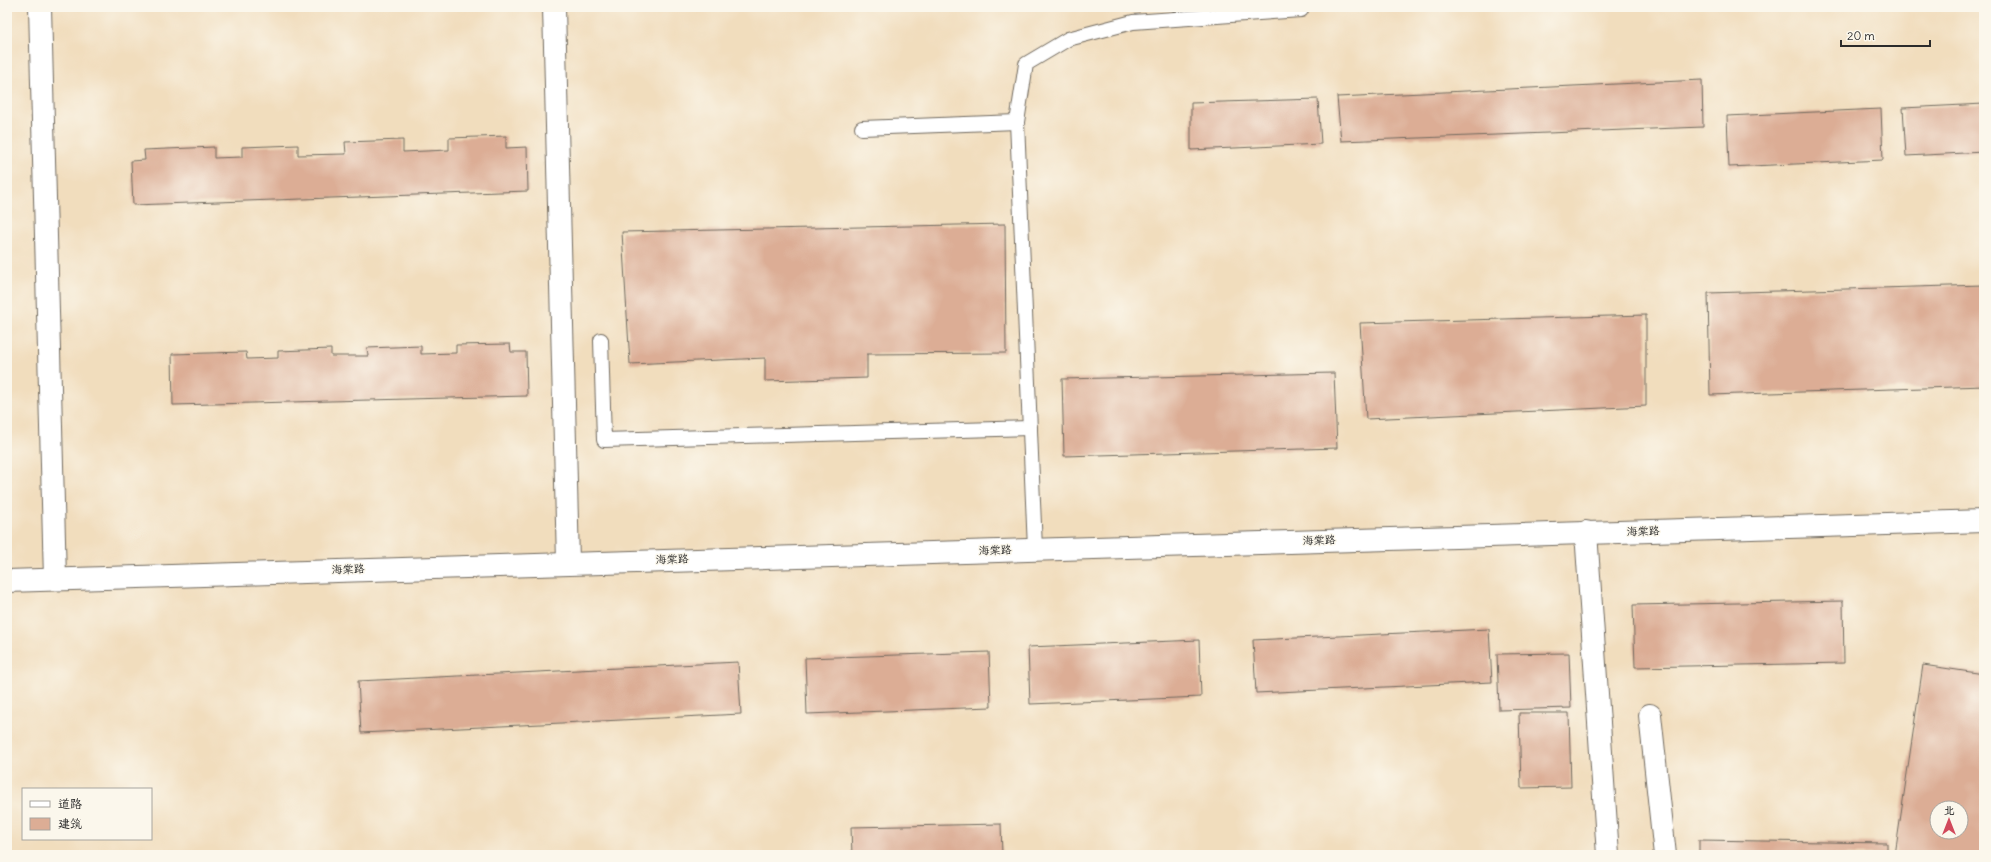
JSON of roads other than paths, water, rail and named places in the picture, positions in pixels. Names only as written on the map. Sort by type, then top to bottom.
[{"type":"street","points":[[40,7],[55,579]]},
{"type":"street","points":[[554,7],[568,562]]},
{"type":"street","name":"海棠路","points":[[7,580],[568,562],[1984,521]]},
{"type":"street","points":[[1586,532],[1608,855]]},
{"type":"street","points":[[1650,715],[1665,855]]},
{"type":"lane","points":[[1035,549],[1016,122],[1026,64],[1068,39],[1133,22],[1301,10],[1301,7]]},
{"type":"lane","points":[[862,128],[1016,122]]},
{"type":"lane","points":[[601,340],[604,440],[1030,428]]}]
